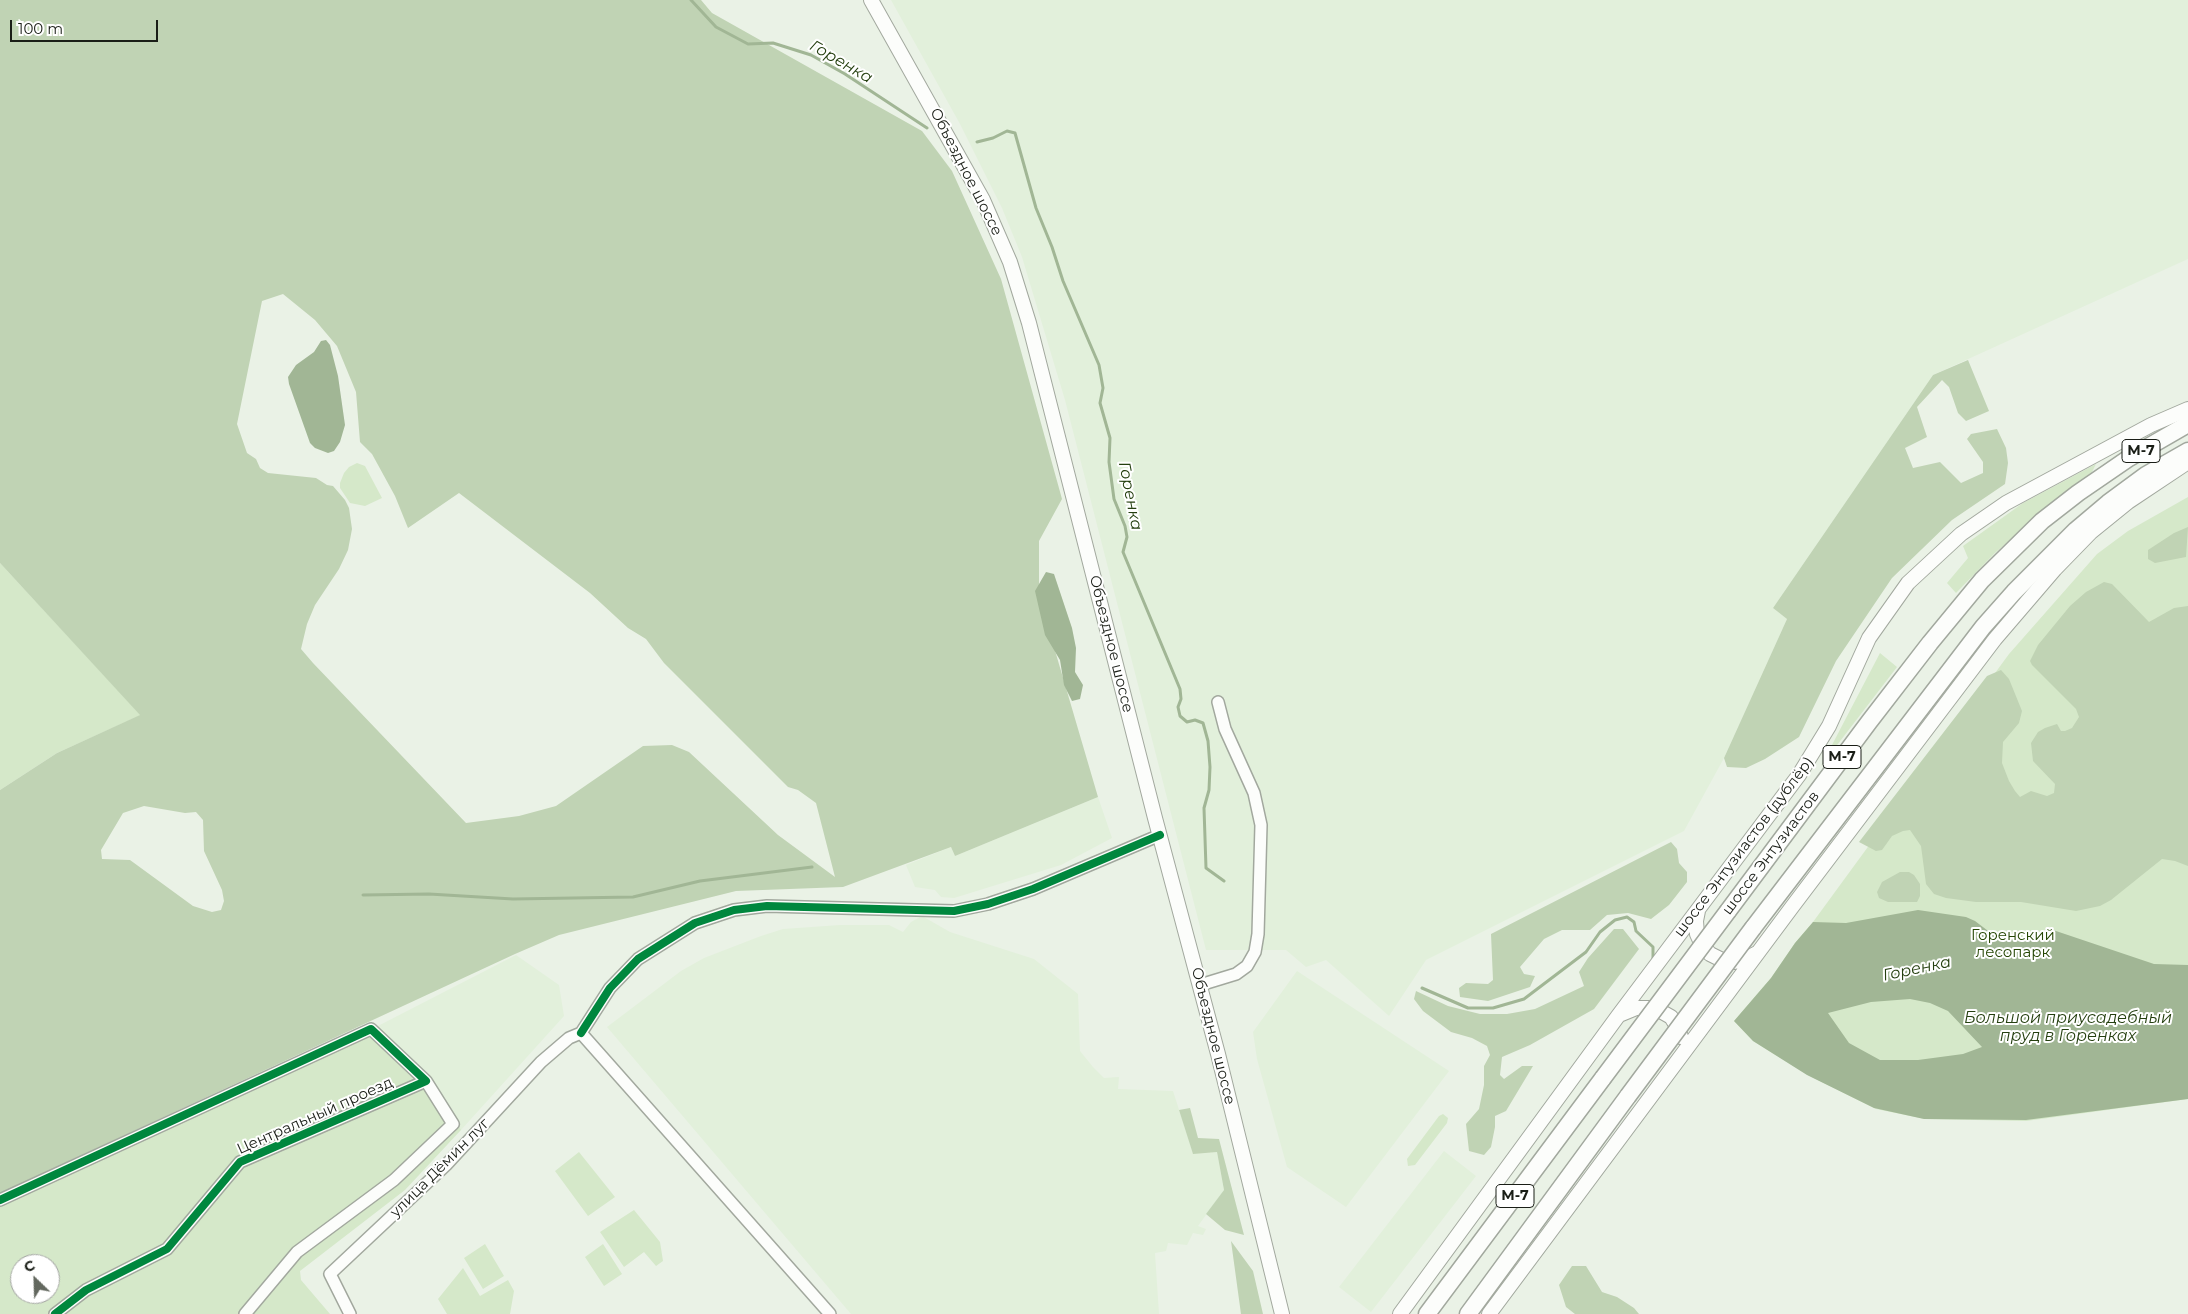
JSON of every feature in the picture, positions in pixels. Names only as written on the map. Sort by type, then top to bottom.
[{"type":"highway","name":"шоссе Энтузиастов","points":[[1427,1314],[1887,698],[1988,574],[2042,522],[2078,493],[2129,458],[2188,424]]},
{"type":"highway","name":"шоссе Энтузиастов","points":[[1468,1314],[1753,928],[1962,655],[2014,592],[2076,530],[2108,503],[2146,475],[2188,451]]},
{"type":"main road","name":"Объездное шоссе","points":[[871,0],[983,200],[1010,262],[1032,333],[1200,985],[1282,1314]]},
{"type":"main road","name":"шоссе Энтузиастов (дублёр)","points":[[1400,1314],[1661,958],[1734,864],[1814,752],[1829,726],[1870,638],[1908,583],[1961,534],[2006,503],[2151,425],[2188,409]]},
{"type":"main road","points":[[1489,1314],[1758,952],[1995,639],[2055,569],[2091,532],[2112,514],[2188,462]]},
{"type":"main road","points":[[1699,908],[1696,921],[1697,934],[1702,945],[1710,954],[1722,960],[1734,962],[1746,959],[1758,952]]},
{"type":"main road","points":[[1618,1016],[1642,1007],[1655,1008],[1666,1013],[1675,1022],[1680,1034],[1680,1057]]},
{"type":"street","points":[[1200,985],[1236,974],[1247,966],[1255,952],[1258,934],[1260,825],[1254,793],[1225,730],[1218,702]]},
{"type":"street","points":[[830,1314],[581,1032],[610,988],[638,959],[695,923],[734,910],[767,906],[954,911],[988,904],[1033,889],[1160,835]]},
{"type":"street","name":"Центральный проезд","points":[[0,1200],[371,1029],[426,1081],[240,1162],[168,1249],[86,1290],[55,1314]]},
{"type":"street","name":"улица Дёмин луг","points":[[350,1314],[330,1274],[446,1165],[540,1062],[569,1038],[581,1032]]},
{"type":"street","points":[[244,1314],[297,1252],[394,1180],[453,1124],[426,1081]]},
{"type":"shaded area","points":[[0,0],[701,0],[712,13],[922,131],[952,171],[1001,279],[1062,499],[1039,541],[1039,596],[1098,797],[955,856],[951,847],[843,887],[736,891],[559,935],[0,1193],[0,790],[57,753],[140,715],[0,563]],"holes":[[[283,294],[315,320],[337,346],[356,392],[360,442],[372,454],[395,496],[408,528],[459,493],[590,593],[628,628],[646,639],[664,663],[788,787],[798,790],[816,803],[835,877],[778,835],[689,752],[672,745],[643,746],[556,806],[519,816],[466,823],[313,663],[301,649],[307,624],[315,605],[339,569],[348,550],[352,529],[349,508],[333,486],[327,485],[316,478],[268,473],[260,468],[256,459],[247,453],[237,424],[262,301]],[[144,806],[185,813],[196,812],[203,820],[204,851],[222,890],[224,901],[221,910],[212,912],[193,906],[130,860],[102,859],[101,850],[123,813]]]},
{"type":"shaded area","points":[[891,0],[2188,0],[2188,259],[1933,375],[1773,608],[1787,619],[1724,758],[1684,831],[1426,960],[1389,1016],[1326,960],[1306,967],[1286,950],[1206,950],[1065,400],[1022,257],[1002,208],[960,124]]},
{"type":"shaded area","points":[[1968,360],[1989,411],[1966,421],[1958,413],[1949,387],[1942,380],[1917,407],[1927,437],[1905,448],[1913,468],[1940,462],[1961,483],[1983,473],[1983,462],[1967,439],[1971,434],[1997,429],[2006,448],[2008,463],[2005,484],[1952,520],[1892,578],[1836,661],[1799,737],[1765,759],[1746,768],[1727,767],[1724,758],[1787,619],[1773,608],[1933,375]]},
{"type":"shaded area","points":[[2188,527],[2186,557],[2155,563],[2148,559],[2148,550],[2174,533]]},
{"type":"shaded area","points":[[2104,582],[2112,584],[2149,622],[2174,608],[2188,606],[2188,866],[2162,859],[2111,900],[2100,906],[2076,911],[2021,902],[1976,902],[1946,898],[1934,894],[1926,884],[1921,846],[1910,830],[1892,836],[1882,850],[1876,851],[1859,842],[1987,676],[2001,670],[2009,679],[2022,711],[2019,723],[2003,742],[2002,763],[2009,781],[2020,797],[2031,791],[2047,796],[2054,793],[2055,784],[2033,761],[2031,743],[2038,732],[2045,728],[2057,724],[2061,731],[2065,731],[2072,728],[2079,717],[2076,709],[2030,661],[2038,645],[2070,606],[2086,592]]},
{"type":"shaded area","points":[[1098,797],[1112,838],[1061,865],[954,898],[941,897],[935,890],[915,887],[906,865],[951,847],[955,856]]},
{"type":"shaded area","points":[[1671,842],[1677,849],[1679,863],[1687,872],[1687,882],[1669,905],[1651,919],[1628,913],[1607,915],[1590,930],[1562,930],[1544,939],[1520,967],[1524,974],[1535,976],[1530,987],[1488,1001],[1460,997],[1459,988],[1466,983],[1488,984],[1493,980],[1491,934]]},
{"type":"shaded area","points":[[1900,872],[1909,872],[1914,875],[1920,884],[1920,896],[1917,902],[1888,902],[1879,898],[1877,892],[1882,882]]},
{"type":"shaded area","points":[[922,916],[950,932],[1034,959],[1078,994],[1080,1051],[1093,1067],[1104,1078],[1119,1077],[1118,1089],[1173,1091],[1193,1153],[1217,1152],[1224,1190],[1198,1226],[1206,1229],[1203,1235],[1193,1233],[1187,1245],[1168,1243],[1166,1251],[1155,1253],[1159,1314],[851,1314],[607,1027],[681,971],[704,958],[761,936],[783,929],[840,925],[889,925],[903,932],[911,922]]},
{"type":"shaded area","points":[[1614,929],[1623,929],[1639,949],[1594,1009],[1530,1045],[1502,1057],[1500,1075],[1504,1079],[1522,1066],[1533,1066],[1506,1111],[1495,1116],[1491,1147],[1484,1155],[1469,1151],[1466,1124],[1479,1109],[1484,1085],[1484,1066],[1490,1055],[1487,1046],[1472,1038],[1451,1032],[1423,1011],[1414,999],[1416,991],[1448,1006],[1480,1014],[1507,1014],[1535,1009],[1584,986],[1579,972],[1588,958]]},
{"type":"shaded area","points":[[516,955],[559,985],[564,1016],[461,1130],[443,1097],[374,1028]]},
{"type":"shaded area","points":[[1297,971],[1449,1071],[1346,1207],[1287,1167],[1257,1059],[1253,1032]]},
{"type":"shaded area","points":[[1190,1108],[1198,1138],[1219,1139],[1244,1235],[1225,1230],[1206,1214],[1224,1190],[1217,1152],[1193,1154],[1179,1110]]},
{"type":"shaded area","points":[[1444,1151],[1476,1176],[1371,1312],[1339,1287]]},
{"type":"shaded area","points":[[1231,1241],[1253,1271],[1263,1314],[1241,1314]]},
{"type":"shaded area","points":[[1572,1266],[1586,1266],[1602,1292],[1617,1297],[1634,1308],[1639,1314],[1575,1314],[1566,1307],[1559,1285]]},
{"type":"green space","points":[[357,463],[365,466],[382,498],[365,506],[350,503],[340,488],[344,473],[349,467]]},
{"type":"green space","points":[[2096,464],[2092,472],[1995,553],[1956,593],[1947,583],[1968,558],[1963,546],[2023,503]]},
{"type":"green space","name":"Горенский лесопарк","points":[[2188,497],[2188,1099],[2026,1121],[1925,1119],[1876,1109],[1808,1075],[1753,1041],[1734,1021],[1771,978],[1795,943],[1813,922],[2009,654],[2097,554],[2128,531]]},
{"type":"green space","points":[[0,563],[141,715],[57,753],[0,790]]},
{"type":"green space","points":[[1880,653],[1897,667],[1821,766]]},
{"type":"green space","points":[[369,1025],[428,1080],[443,1097],[461,1130],[405,1190],[300,1271],[301,1280],[330,1314],[0,1314],[0,1196]]},
{"type":"green space","points":[[1443,1114],[1448,1118],[1447,1123],[1415,1165],[1408,1166],[1407,1159],[1439,1116]]},
{"type":"green space","points":[[579,1152],[615,1197],[588,1216],[555,1171]]},
{"type":"green space","points":[[634,1210],[660,1242],[663,1261],[656,1266],[644,1252],[624,1267],[600,1232]]},
{"type":"green space","points":[[485,1244],[504,1276],[483,1289],[464,1258]]},
{"type":"green space","points":[[603,1244],[622,1274],[604,1286],[585,1257]]},
{"type":"green space","points":[[463,1268],[480,1296],[508,1280],[514,1291],[510,1314],[447,1314],[438,1299]]},
{"type":"water","points":[[326,340],[330,345],[338,376],[345,425],[340,442],[334,451],[328,453],[315,448],[310,443],[288,377],[296,365],[314,352],[321,341]]},
{"type":"water","points":[[1046,572],[1054,574],[1072,628],[1076,648],[1075,672],[1083,685],[1080,699],[1072,701],[1064,685],[1060,660],[1045,635],[1035,591]]},
{"type":"water","name":"Большой приусадебный пруд в Горенках","points":[[1918,910],[1966,917],[1975,921],[2000,940],[2028,939],[2053,930],[2154,964],[2188,965],[2188,1099],[2026,1120],[1924,1119],[1874,1108],[1807,1075],[1753,1041],[1734,1021],[1771,978],[1795,943],[1813,922],[1846,923]],"holes":[[[1910,999],[1930,1003],[1948,1011],[1982,1047],[1963,1054],[1918,1060],[1880,1060],[1849,1043],[1828,1013],[1871,1002]]]},
{"type":"waterway","name":"Горенка","points":[[691,0],[716,27],[748,44],[773,43],[811,55],[845,74],[927,128]]},
{"type":"waterway","name":"Горенка","points":[[977,142],[993,138],[1007,131],[1015,133],[1036,208],[1063,281],[1099,365],[1103,388],[1100,403],[1110,438],[1109,462],[1114,499],[1125,526],[1127,537],[1123,552],[1180,689],[1181,699],[1178,707],[1180,716],[1187,722],[1195,720],[1203,723],[1208,741],[1210,767],[1209,790],[1204,808],[1206,868],[1224,881]]},
{"type":"waterway","points":[[363,895],[429,894],[513,899],[633,897],[700,881],[812,867]]},
{"type":"waterway","name":"Горенка","points":[[1422,988],[1468,1008],[1493,1008],[1524,999],[1586,952],[1600,932],[1615,920],[1627,917],[1634,922],[1636,931],[1653,947],[1653,958]]},
{"type":"cycle path","points":[[581,1033],[610,988],[638,959],[695,923],[734,910],[767,906],[954,911],[988,904],[1033,889],[1160,835]]},
{"type":"cycle path","points":[[0,1200],[371,1029],[426,1081],[240,1162],[167,1249],[86,1290],[55,1314]]}]
